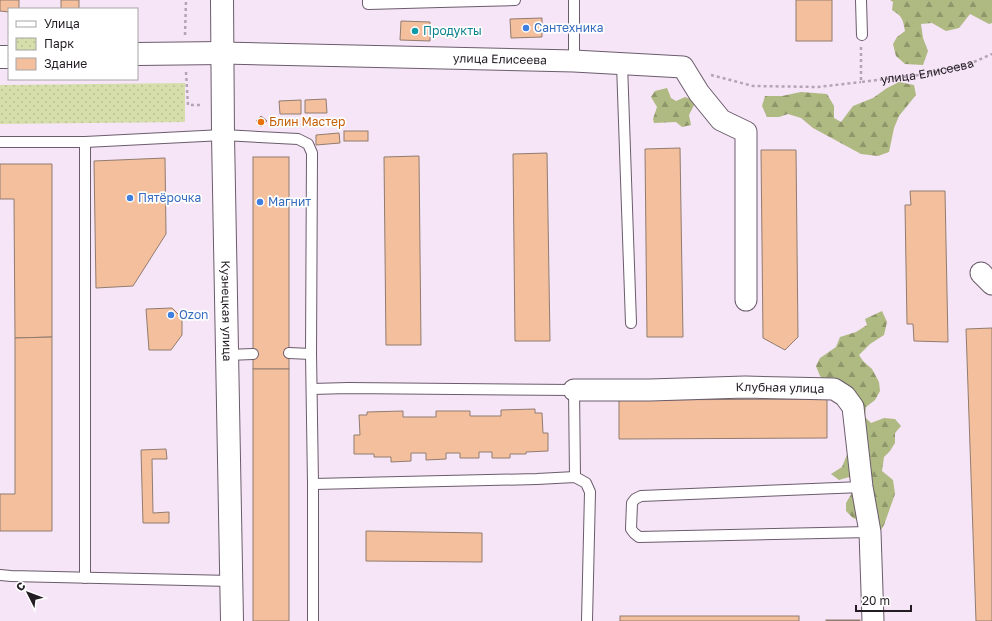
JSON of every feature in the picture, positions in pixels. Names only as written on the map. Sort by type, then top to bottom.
[{"type":"street","name":"Кузнецкая улица","points":[[222,0],[232,621]]},
{"type":"street","name":"улица Елисеева","points":[[138,54],[222,53],[574,61],[683,67]]},
{"type":"street","points":[[683,67],[699,93],[721,120],[746,132],[746,300]]},
{"type":"street","name":"Клубная улица","points":[[574,390],[650,390],[745,387],[834,389],[845,396],[853,407],[862,487],[870,532],[873,621]]},
{"type":"lane","points":[[368,0],[368,4],[515,0]]},
{"type":"lane","points":[[574,0],[574,61]]},
{"type":"lane","points":[[861,0],[862,35]]},
{"type":"lane","points":[[622,64],[630,323]]},
{"type":"lane","points":[[0,142],[85,142],[223,135],[298,139],[308,144],[312,153],[311,354],[314,484],[313,621]]},
{"type":"lane","points":[[85,142],[85,578]]},
{"type":"lane","points":[[289,353],[311,354]]},
{"type":"lane","points":[[227,355],[253,354]]},
{"type":"lane","points":[[312,389],[574,390],[575,477]]},
{"type":"lane","points":[[314,484],[575,477],[586,483],[590,492],[587,621]]},
{"type":"lane","points":[[862,487],[641,496],[635,499],[632,503],[631,528],[639,537],[870,532]]},
{"type":"lane","points":[[0,575],[231,581]]},
{"type":"path","points":[[861,82],[862,35]]},
{"type":"path","name":"улица Елисеева","points":[[683,67],[753,86],[818,87],[919,75],[967,65],[992,54]]},
{"type":"green space","points":[[890,0],[992,0],[992,23],[989,24],[970,14],[959,28],[946,31],[932,23],[921,24],[923,38],[928,51],[923,65],[905,64],[896,56],[893,44],[897,37],[905,31],[904,24],[902,18],[892,10],[893,2]]},
{"type":"green space","points":[[899,82],[914,85],[916,95],[899,116],[894,128],[889,152],[878,156],[861,154],[813,128],[801,118],[788,114],[779,117],[767,117],[762,106],[765,96],[782,96],[801,92],[827,94],[834,106],[834,118],[841,122],[853,106],[873,98]]},
{"type":"green space","points":[[185,83],[185,122],[0,124],[0,85]]},
{"type":"green space","points":[[667,88],[671,98],[676,101],[685,97],[696,101],[689,115],[691,125],[682,127],[676,122],[654,123],[653,119],[657,107],[651,97],[655,91]]},
{"type":"green space","points":[[882,311],[887,322],[884,335],[870,344],[859,355],[872,369],[879,382],[880,391],[875,400],[866,407],[865,417],[871,423],[884,418],[895,419],[901,426],[895,433],[895,443],[884,457],[882,471],[893,480],[895,494],[884,525],[878,535],[863,522],[853,518],[846,511],[846,503],[853,491],[853,483],[849,477],[839,480],[831,474],[842,467],[848,452],[859,436],[831,387],[820,376],[816,366],[820,358],[836,347],[840,337],[856,332],[867,325],[865,319]]},
{"type":"building","points":[[0,0],[19,0],[19,8],[8,8],[8,12],[0,11]]},
{"type":"building","points":[[61,0],[79,0],[79,8],[61,8]]},
{"type":"building","points":[[796,0],[832,0],[832,41],[796,41]]},
{"type":"building","name":"Сантехника","points":[[542,18],[542,37],[511,38],[510,19]]},
{"type":"building","name":"Продукты","points":[[401,21],[430,22],[430,41],[400,40]]},
{"type":"building","points":[[326,99],[327,113],[305,113],[305,100]]},
{"type":"building","points":[[301,100],[301,114],[280,114],[279,101]]},
{"type":"building","points":[[261,116],[267,121],[261,127],[256,121]]},
{"type":"building","points":[[344,131],[368,131],[368,141],[344,141]]},
{"type":"building","points":[[339,133],[340,143],[316,145],[316,135]]},
{"type":"building","points":[[680,148],[683,337],[647,337],[645,149]]},
{"type":"building","points":[[761,150],[796,150],[798,337],[785,350],[763,338]]},
{"type":"building","points":[[547,153],[550,341],[515,341],[513,154]]},
{"type":"building","points":[[419,156],[421,345],[386,345],[384,157]]},
{"type":"building","points":[[253,157],[289,157],[289,369],[253,369]]},
{"type":"building","name":"Пятёрочка","points":[[165,158],[166,234],[133,286],[96,288],[94,161]]},
{"type":"building","points":[[0,164],[52,164],[52,337],[15,338],[14,199],[0,199]]},
{"type":"building","points":[[910,191],[945,191],[948,342],[914,341],[913,324],[907,324],[905,205],[911,205]]},
{"type":"building","points":[[172,308],[182,318],[182,335],[171,350],[149,350],[146,309]]},
{"type":"building","points":[[992,328],[992,621],[976,621],[966,329]]},
{"type":"building","points":[[52,337],[52,531],[0,531],[0,494],[15,494],[15,338]]},
{"type":"building","points":[[253,369],[289,369],[289,621],[253,621]]},
{"type":"building","points":[[827,399],[827,438],[619,439],[619,400]]},
{"type":"building","points":[[535,409],[535,413],[542,413],[543,433],[548,433],[548,451],[526,452],[526,454],[510,454],[510,458],[492,458],[492,452],[479,452],[479,458],[460,458],[460,453],[446,453],[446,459],[426,460],[426,453],[411,453],[411,461],[391,462],[391,457],[374,457],[374,454],[354,454],[354,435],[360,435],[359,415],[367,415],[367,412],[403,411],[403,417],[436,417],[436,411],[470,411],[470,416],[501,416],[501,410]]},
{"type":"building","points":[[166,449],[167,459],[152,459],[153,513],[169,512],[169,523],[143,523],[141,450]]},
{"type":"building","points":[[366,531],[482,533],[482,562],[366,561]]},
{"type":"building","points":[[620,616],[799,616],[799,621],[620,621]]},
{"type":"building","points":[[860,620],[860,621],[826,621]]},
{"type":"place","name":"Сантехника","points":[[526,28]]},
{"type":"place","name":"Продукты","points":[[415,31]]},
{"type":"place","name":"Блин Мастер","points":[[261,122]]},
{"type":"place","name":"Пятёрочка","points":[[130,198]]},
{"type":"place","name":"Магнит","points":[[260,202]]},
{"type":"place","name":"Ozon","points":[[171,315]]}]
